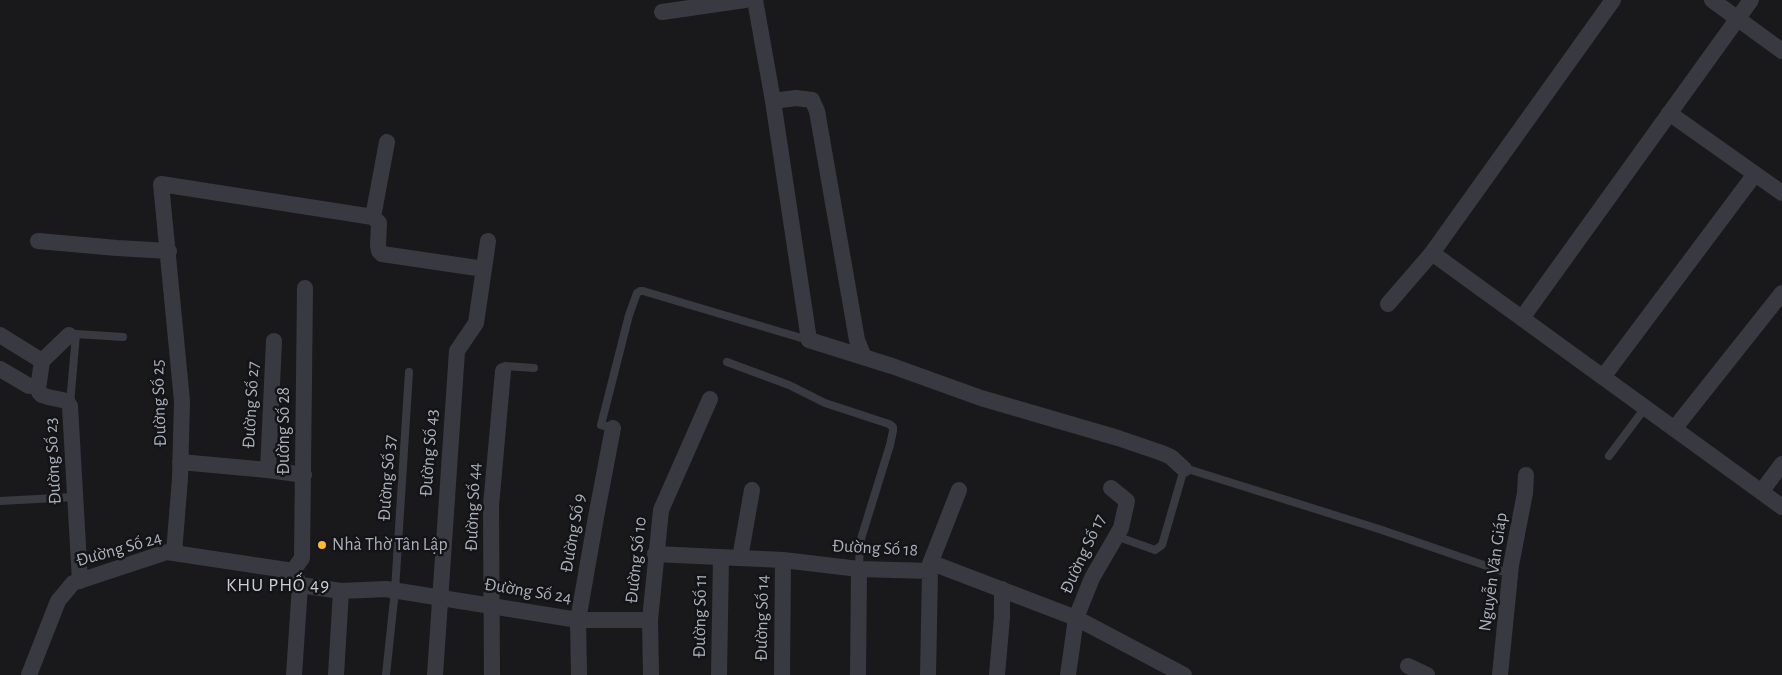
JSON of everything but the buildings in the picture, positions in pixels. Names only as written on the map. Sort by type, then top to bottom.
[{"type":"street","points":[[662,12],[745,0]]},
{"type":"street","points":[[755,0],[809,340],[981,398],[1118,438],[1162,453],[1171,457],[1184,469]]},
{"type":"street","points":[[1388,304],[1432,253],[1613,0]]},
{"type":"street","points":[[1712,0],[1782,51]]},
{"type":"street","points":[[1522,318],[1751,0]]},
{"type":"street","points":[[772,101],[796,98],[812,100],[818,111],[857,340],[864,357]]},
{"type":"street","points":[[1669,113],[1782,193]]},
{"type":"street","points":[[387,142],[373,217],[379,223],[379,251],[382,254],[484,269]]},
{"type":"street","points":[[1603,377],[1755,174]]},
{"type":"street","name":"Đường Số 25","points":[[174,553],[182,401],[169,251],[161,184],[373,217]]},
{"type":"street","points":[[38,241],[169,251]]},
{"type":"street","name":"Đường Số 43","points":[[435,675],[457,351],[476,323],[488,241]]},
{"type":"street","points":[[1432,253],[1782,507]]},
{"type":"street","name":"Đường Số 28","points":[[294,675],[296,578],[302,558],[305,288]]},
{"type":"street","points":[[1674,429],[1782,293]]},
{"type":"street","points":[[0,335],[42,361],[69,335]]},
{"type":"street","name":"Đường Số 27","points":[[268,470],[274,342]]},
{"type":"street","name":"Đường Số 23","points":[[42,361],[39,392],[42,395],[67,401],[70,406],[80,581]]},
{"type":"street","points":[[0,369],[29,386]]},
{"type":"street","name":"Đường Số 44","points":[[492,675],[491,506],[503,371]]},
{"type":"street","name":"Đường Số 10","points":[[651,675],[650,620],[655,554],[661,510],[710,399]]},
{"type":"street","name":"Đường Số 9","points":[[579,675],[578,620],[613,428]]},
{"type":"street","name":"Đường Số 27","points":[[180,462],[304,475]]},
{"type":"street","points":[[1761,492],[1782,464]]},
{"type":"street","name":"Nguyễn Văn Giáp","points":[[1500,675],[1510,574],[1526,493],[1526,475]]},
{"type":"street","name":"Đường Số 17","points":[[1068,675],[1076,618],[1092,578],[1121,528],[1127,501],[1111,488]]},
{"type":"street","points":[[740,558],[752,490]]},
{"type":"street","points":[[928,675],[930,567],[959,490]]},
{"type":"street","name":"Đường Số 24","points":[[29,675],[58,601],[73,583],[167,552],[296,578],[341,591],[395,590],[578,620],[650,620]]},
{"type":"street","name":"Đường Số 18","points":[[655,554],[783,560],[859,569],[940,566],[1076,618],[1184,675]]},
{"type":"street","name":"Đường Số 11","points":[[719,675],[721,558]]},
{"type":"street","name":"Đường Số 14","points":[[782,675],[783,560]]},
{"type":"street","points":[[858,675],[859,569]]},
{"type":"street","points":[[997,675],[1002,616],[1002,589]]},
{"type":"street","points":[[336,675],[341,591]]},
{"type":"street","points":[[1408,666],[1427,675]]},
{"type":"lane","points":[[613,428],[601,425],[627,322],[637,293],[640,291],[809,340]]},
{"type":"lane","points":[[70,406],[76,334],[123,337]]},
{"type":"lane","points":[[727,362],[789,385],[825,403],[890,424],[893,427],[890,445],[860,542],[859,569]]},
{"type":"lane","points":[[503,371],[505,366],[534,368]]},
{"type":"lane","name":"Đường Số 37","points":[[386,675],[395,590],[409,372]]},
{"type":"lane","points":[[1609,456],[1645,408]]},
{"type":"lane","points":[[1116,536],[1155,550],[1162,545],[1184,469],[1379,529],[1510,574]]},
{"type":"lane","points":[[0,501],[75,496]]},
{"type":"place","name":"Nhà Thờ Tân Lập","points":[[322,545]]},
{"type":"district","name":"KHU PHỐ 49","points":[[278,585]]}]
